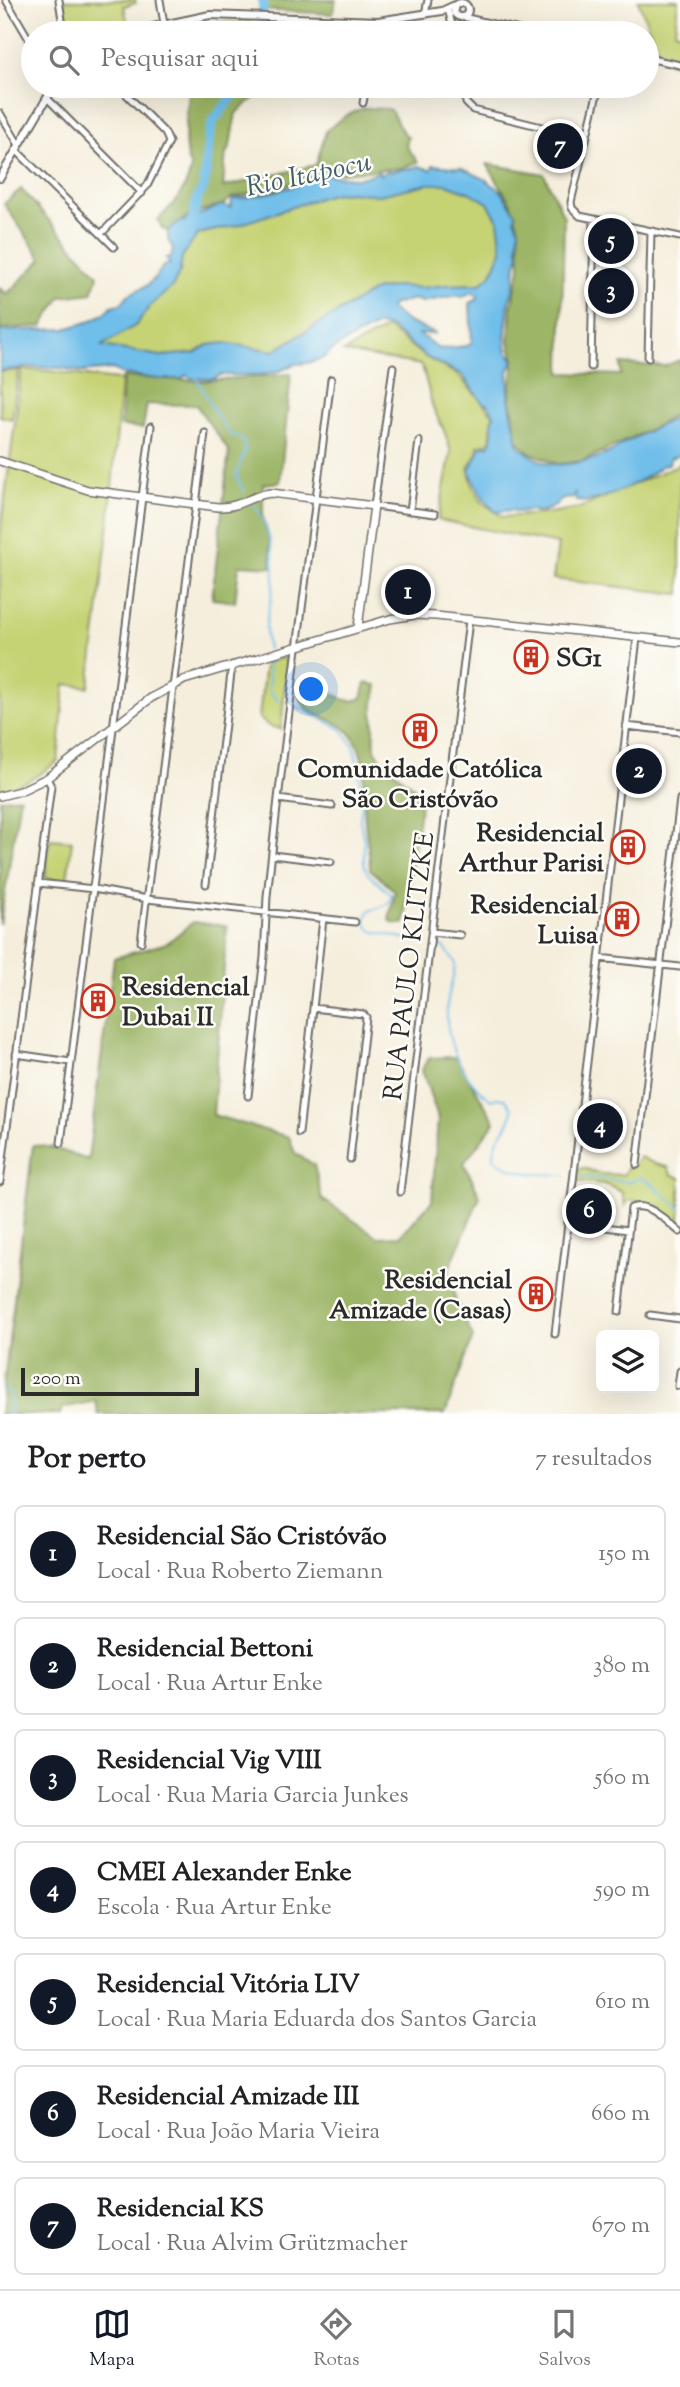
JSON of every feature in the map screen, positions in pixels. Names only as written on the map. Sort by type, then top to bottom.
[{"type":"main road","points":[[0,461],[81,488],[195,504],[232,507],[271,493],[374,506],[358,627]]},
{"type":"main road","points":[[0,796],[20,792],[47,778],[173,685],[197,675],[358,627],[414,615],[680,642]]},
{"type":"street","points":[[6,0],[21,26]]},
{"type":"street","points":[[59,0],[62,21]]},
{"type":"street","points":[[160,0],[164,21]]},
{"type":"street","points":[[425,14],[428,0]]},
{"type":"street","points":[[183,21],[221,15],[378,21],[425,14],[458,13],[466,5],[463,2]]},
{"type":"street","points":[[463,2],[453,12],[485,21]]},
{"type":"street","points":[[454,21],[463,2]]},
{"type":"street","points":[[659,61],[680,65]]},
{"type":"street","points":[[0,178],[47,98],[142,193]]},
{"type":"street","points":[[101,234],[142,193],[168,146],[169,139],[130,98]]},
{"type":"street","points":[[363,103],[364,98]]},
{"type":"street","points":[[465,98],[473,110],[586,138]]},
{"type":"street","points":[[596,98],[571,202],[572,208],[580,216],[680,237]]},
{"type":"street","points":[[0,113],[17,148],[114,247]]},
{"type":"street","points":[[592,367],[594,219]]},
{"type":"street","points":[[648,359],[651,231]]},
{"type":"street","points":[[393,367],[374,506],[435,514]]},
{"type":"street","points":[[248,1096],[278,799],[331,379]]},
{"type":"street","points":[[61,1143],[151,426]]},
{"type":"street","points":[[141,942],[205,433]]},
{"type":"street","points":[[408,510],[417,441]]},
{"type":"street","name":"RUA PAULO KLITZKE","points":[[400,1192],[470,620]]},
{"type":"street","points":[[555,1334],[637,638]]},
{"type":"street","points":[[206,884],[232,665]]},
{"type":"street","points":[[626,726],[680,732]]},
{"type":"street","points":[[0,1182],[51,786],[47,778]]},
{"type":"street","points":[[278,799],[332,806]]},
{"type":"street","points":[[637,1165],[680,799]]},
{"type":"street","points":[[272,855],[331,862]]},
{"type":"street","points":[[38,883],[94,889],[147,899],[355,922]]},
{"type":"street","points":[[299,1133],[323,919]]},
{"type":"street","points":[[432,932],[460,935]]},
{"type":"street","points":[[599,958],[680,967]]},
{"type":"street","points":[[313,1008],[363,1014],[366,1017],[351,1159]]},
{"type":"street","points":[[16,1054],[71,1062]]},
{"type":"street","points":[[619,1312],[631,1209],[648,1208],[680,1232]]},
{"type":"street","points":[[568,1222],[628,1230]]},
{"type":"street","points":[[650,1315],[680,1319]]},
{"type":"street","points":[[678,1386],[680,1371]]},
{"type":"green space","points":[[63,0],[135,0],[136,3],[124,6],[127,21],[66,21]]},
{"type":"green space","points":[[263,0],[336,0],[332,14],[263,10]]},
{"type":"green space","points":[[638,0],[678,0],[675,31],[680,33],[680,65],[663,60],[659,53],[659,21],[646,21]]},
{"type":"green space","points":[[189,98],[254,98],[236,113],[229,151],[226,151],[223,187],[316,165],[326,131],[345,116],[363,108],[389,109],[408,137],[406,146],[418,162],[401,168],[312,175],[263,195],[256,192],[231,198],[224,204],[192,214],[167,231],[158,220],[183,190],[191,167],[185,140]]},
{"type":"green space","points":[[487,164],[544,174],[564,217],[561,373],[621,375],[621,364],[665,366],[680,360],[680,411],[655,427],[582,461],[557,464],[529,452],[517,441],[510,391],[514,360],[509,342],[511,308],[520,269],[519,228],[511,204]]},
{"type":"green space","points":[[427,184],[447,184],[471,193],[488,203],[498,220],[502,250],[491,275],[480,284],[422,288],[398,286],[375,290],[274,351],[208,345],[195,353],[161,356],[101,346],[136,325],[150,306],[173,286],[180,271],[182,257],[198,234],[238,225],[331,194],[351,192],[380,195]]},
{"type":"green space","points":[[21,189],[98,275],[92,293],[61,297],[42,326],[0,329],[0,288],[7,294],[42,259],[4,204]]},
{"type":"green space","points":[[387,328],[425,357],[458,375],[493,414],[490,442],[478,446],[468,468],[473,486],[482,502],[503,517],[580,508],[680,464],[680,594],[553,579],[558,544],[438,520],[451,452],[433,408],[422,365],[343,352]]},
{"type":"green space","points":[[19,370],[12,419],[0,416],[0,372]]},
{"type":"green space","points":[[22,370],[121,380],[110,514],[89,687],[65,684],[58,761],[31,779],[0,789],[0,535]]},
{"type":"green space","points":[[291,374],[280,482],[263,484],[263,518],[269,538],[272,567],[239,565],[235,602],[212,599],[229,451],[196,405],[147,404],[143,428],[121,426],[123,377],[203,381]]},
{"type":"green space","points":[[281,658],[287,662],[281,729],[269,726],[259,718],[265,663]]},
{"type":"green space","points":[[366,683],[377,685],[373,710],[375,749],[383,762],[422,794],[404,924],[389,920],[395,891],[370,869],[363,767],[358,746],[339,724],[306,707],[298,692],[326,689],[352,701],[362,698]]},
{"type":"green space","points":[[20,797],[0,924],[0,799]]},
{"type":"green space","points":[[50,839],[72,841],[67,880],[45,878]]},
{"type":"green space","points":[[193,922],[227,926],[213,1115],[289,1137],[295,1153],[314,1165],[322,1199],[378,1237],[400,1236],[432,1201],[438,1118],[422,1070],[428,1058],[456,1057],[495,1122],[464,1163],[480,1196],[449,1269],[456,1302],[473,1337],[445,1414],[98,1414],[96,1401],[62,1408],[60,1414],[0,1414],[33,1145],[54,1148],[88,1160],[114,958],[167,943]]},
{"type":"green space","points":[[640,1157],[668,1167],[671,1174],[680,1178],[680,1227],[641,1202],[629,1200],[625,1206],[622,1192],[604,1184],[577,1181],[578,1169],[623,1175],[629,1165],[633,1166]]},
{"type":"water","points":[[433,165],[462,168],[485,179],[501,191],[516,214],[519,256],[509,302],[505,339],[507,352],[514,360],[508,371],[509,400],[519,447],[547,463],[585,461],[614,450],[673,419],[676,414],[680,416],[680,455],[670,458],[669,464],[663,465],[645,478],[597,499],[576,501],[575,493],[572,498],[563,499],[541,512],[496,512],[480,492],[469,470],[479,448],[489,446],[492,440],[494,415],[489,405],[483,403],[461,374],[426,357],[391,328],[378,325],[339,345],[323,358],[259,375],[220,375],[213,379],[191,378],[186,375],[182,379],[158,379],[122,374],[113,369],[81,372],[62,368],[30,367],[0,371],[0,331],[65,329],[88,322],[104,314],[112,306],[121,304],[128,295],[148,285],[163,266],[170,264],[166,258],[171,257],[173,248],[168,240],[168,231],[189,216],[202,214],[221,205],[231,208],[232,199],[278,191],[318,175],[360,178],[419,166],[431,170]],"holes":[[[427,184],[447,184],[471,193],[488,203],[498,220],[502,250],[491,275],[480,284],[422,288],[399,286],[375,290],[274,351],[224,343],[208,345],[195,353],[161,356],[102,346],[136,325],[150,306],[173,286],[180,271],[182,257],[198,234],[238,225],[331,194],[351,192],[379,195]],[[471,292],[478,295],[477,300],[470,303],[472,343],[467,346],[439,349],[419,334],[436,334],[408,322],[390,309],[391,305],[414,299],[422,302],[459,295],[462,297]]]},
{"type":"waterway","points":[[263,0],[263,10]]},
{"type":"waterway","points":[[192,224],[197,199],[204,186],[213,121],[231,98]]},
{"type":"waterway","points":[[196,377],[214,411],[231,435],[244,442],[245,451],[236,475],[244,492]]},
{"type":"waterway","points":[[254,505],[267,530],[273,560],[274,579],[266,630],[268,649]]},
{"type":"waterway","points":[[269,662],[269,690],[279,702]]},
{"type":"waterway","points":[[296,706],[341,729],[354,746],[363,796],[360,820],[364,864],[368,874],[392,895],[386,904],[369,911],[366,918],[368,926],[375,932],[422,942]]},
{"type":"waterway","points":[[437,945],[444,947],[455,962],[447,1014],[456,1055],[470,1080],[480,1090],[491,1100],[505,1099],[512,1108],[509,1121],[496,1143],[494,1158],[518,1171],[565,1175]]},
{"type":"waterway","points":[[580,1176],[628,1182],[641,1178],[651,1183],[680,1208]]},
{"type":"waterway","points":[[5,1388],[11,1396],[10,1414]]},
{"type":"place","name":"Residencial KS","points":[[560,146]]},
{"type":"place","name":"Residencial Vitória LIV","points":[[611,241]]},
{"type":"place","name":"Residencial Vig VIII","points":[[611,291]]},
{"type":"place","name":"Residencial São Cristóvão","points":[[408,592]]},
{"type":"place","name":"SG1","points":[[531,657]]},
{"type":"place","name":"Comunidade Católica São Cristóvão","points":[[420,731]]},
{"type":"place","name":"Residencial Bettoni","points":[[639,771]]},
{"type":"place","name":"Residencial Arthur Parisi","points":[[628,847]]},
{"type":"place","name":"Residencial Luisa","points":[[622,919]]},
{"type":"place","name":"Residencial Dubai II","points":[[98,1001]]},
{"type":"place","name":"CMEI Alexander Enke","points":[[600,1126]]},
{"type":"place","name":"Residencial Amizade III","points":[[589,1211]]},
{"type":"place","name":"Residencial Amizade (Casas)","points":[[536,1294]]},
{"type":"water label","name":"Rio Itapocu","points":[[308,173]]}]
